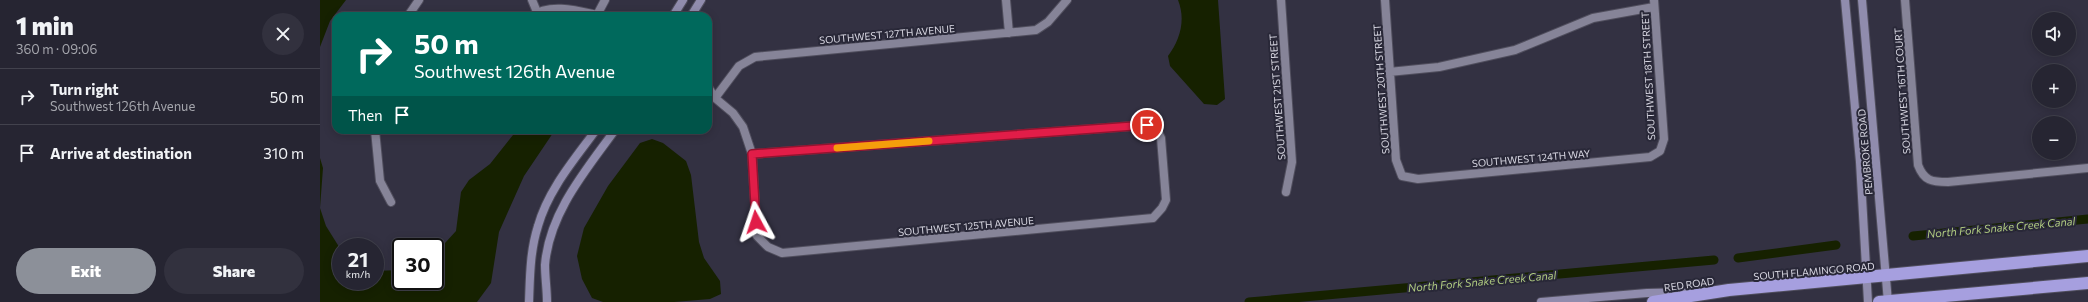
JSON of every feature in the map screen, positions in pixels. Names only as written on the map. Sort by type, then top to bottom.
[{"type":"highway","name":"SOUTH FLAMINGO ROAD","points":[[1729,290],[2088,256]]},
{"type":"highway","points":[[1885,302],[2088,283]]},
{"type":"highway","name":"RED ROAD","points":[[1653,302],[1729,290]]},
{"type":"main road","points":[[676,12],[683,0]]},
{"type":"main road","points":[[694,12],[701,0]]},
{"type":"main road","name":"PEMBROKE ROAD","points":[[1845,0],[1860,162],[1868,302]]},
{"type":"main road","name":"PEMBROKE ROAD","points":[[1862,0],[1886,276],[1885,302]]},
{"type":"main road","points":[[529,302],[530,263],[538,225],[558,183],[593,134]]},
{"type":"main road","points":[[547,302],[545,265],[552,230],[571,191],[612,134]]},
{"type":"main road","name":"SOUTH FLAMINGO ROAD","points":[[1541,302],[1647,293],[1729,290]]},
{"type":"street","points":[[411,12],[419,0]]},
{"type":"street","points":[[532,0],[535,12]]},
{"type":"street","points":[[600,12],[605,0]]},
{"type":"street","points":[[1006,0],[1009,33]]},
{"type":"street","name":"SOUTHWEST 127TH AVENUE","points":[[712,97],[739,66],[755,57],[1036,30],[1048,22],[1067,0]]},
{"type":"street","name":"SOUTHWEST 21ST STREET","points":[[1281,0],[1292,162],[1286,192]]},
{"type":"street","name":"SOUTHWEST 20TH STREET","points":[[1385,0],[1396,160],[1402,176]]},
{"type":"street","name":"SOUTHWEST 16TH COURT","points":[[1905,0],[1918,165],[1921,174],[1926,179],[1934,182],[1948,182],[2088,168]]},
{"type":"street","points":[[1389,72],[1439,67],[1515,50],[1593,18],[1654,4]]},
{"type":"street","name":"SOUTHWEST 18TH STREET","points":[[1654,4],[1664,139],[1660,150]]},
{"type":"street","points":[[546,12],[563,9],[578,12]]},
{"type":"street","points":[[712,99],[733,113],[743,127],[752,154]]},
{"type":"street","name":"SOUTHWEST 125TH AVENUE","points":[[1147,125],[1157,130],[1161,138],[1166,200],[1162,208],[1153,218],[782,253],[768,247],[757,236],[752,154],[1147,125]]},
{"type":"street","points":[[375,134],[380,181],[391,202]]},
{"type":"street","name":"SOUTHWEST 124TH WAY","points":[[1402,176],[1418,179],[1650,157],[1660,150]]},
{"type":"shaded area","points":[[320,0],[346,0],[337,12],[332,12],[332,18],[320,47]]},
{"type":"shaded area","points":[[1178,0],[1218,0],[1225,99],[1217,105],[1204,104],[1170,66],[1168,56],[1179,37],[1182,22],[1182,15]]},
{"type":"shaded area","points":[[514,134],[552,134],[524,176],[499,232],[491,283],[477,302],[320,302],[320,208],[326,226],[334,238],[332,238],[332,290],[384,290],[384,271],[392,270],[392,290],[444,290],[444,244],[456,231],[461,192],[469,180],[490,164]]},
{"type":"shaded area","points":[[652,139],[663,143],[686,161],[691,175],[699,242],[704,258],[720,281],[721,294],[710,299],[674,302],[603,302],[592,298],[582,279],[577,256],[584,228],[608,186],[640,143]]},
{"type":"shaded area","points":[[320,158],[323,168],[320,208]]},
{"type":"waterway","name":"North Fork Snake Creek Canal","points":[[1913,236],[2088,219]]},
{"type":"waterway","name":"North Fork Snake Creek Canal","points":[[1738,258],[1836,245]]},
{"type":"waterway","name":"North Fork Snake Creek Canal","points":[[1249,302],[1714,260]]},
{"type":"slow traffic","points":[[837,148],[929,141]]},
{"type":"route","points":[[756,222],[752,180],[752,154],[1147,125]]}]
